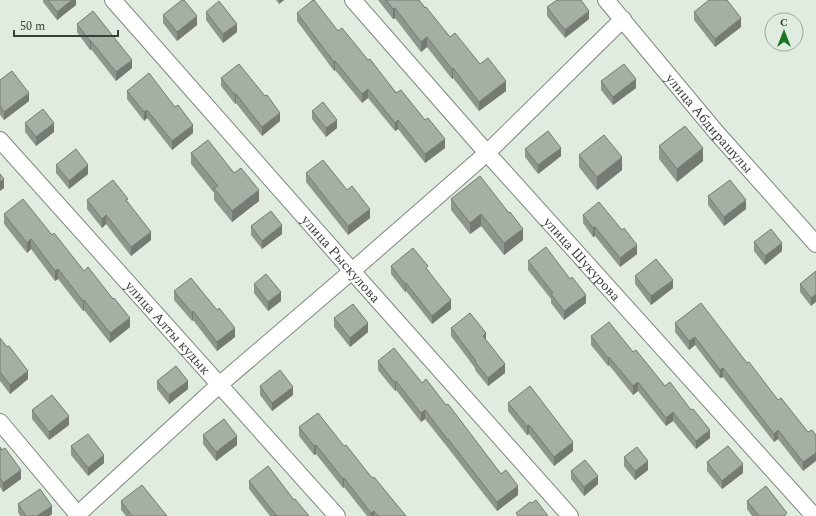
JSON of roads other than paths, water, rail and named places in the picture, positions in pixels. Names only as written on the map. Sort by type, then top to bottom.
[{"type":"street","name":"улица Рыскулова","points":[[113,0],[570,516]]},
{"type":"street","name":"улица Шукурова","points":[[353,0],[487,153],[814,516]]},
{"type":"street","name":"улица Абдирашулы","points":[[606,0],[716,132],[816,244]]},
{"type":"street","points":[[0,422],[77,515],[219,385],[487,153],[623,19]]},
{"type":"street","name":"улица Алты кудык","points":[[0,140],[337,516]]}]
